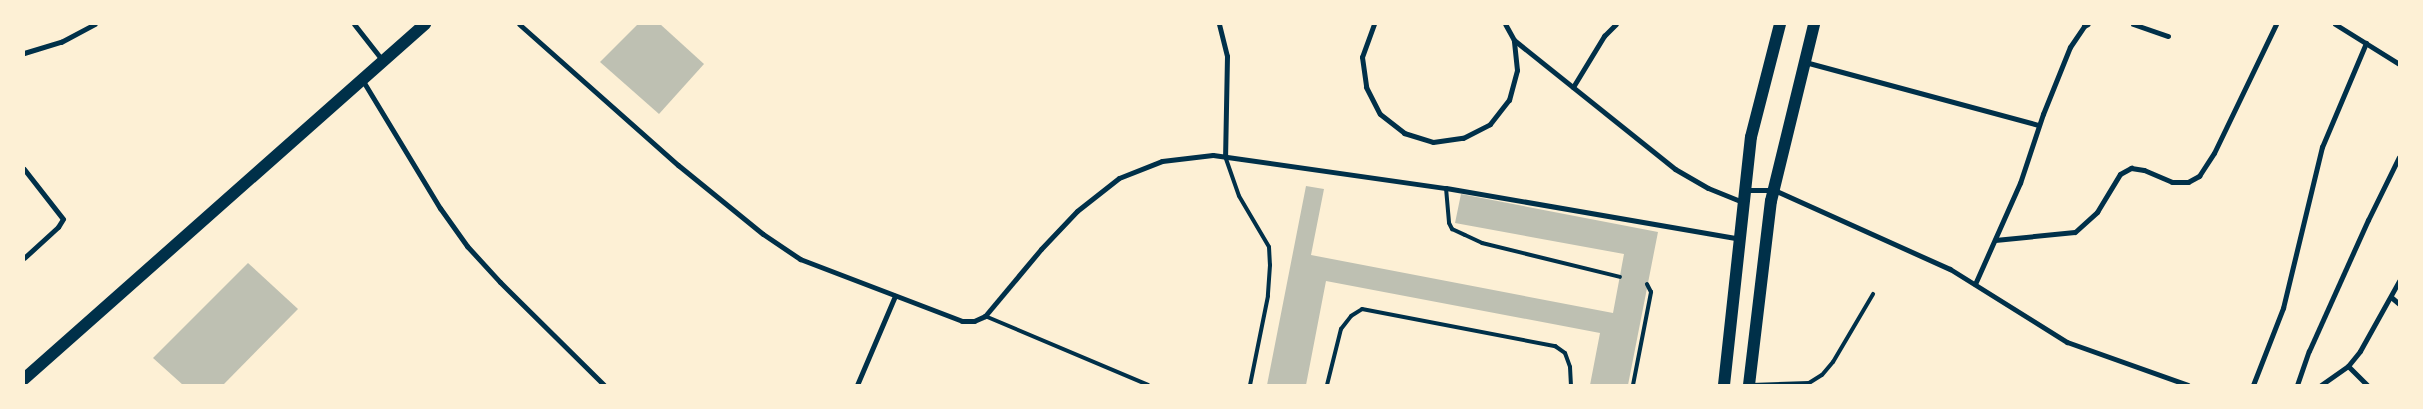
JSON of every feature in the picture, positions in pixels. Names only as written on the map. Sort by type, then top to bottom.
[{"type":"main road","points":[[24,378],[361,78],[425,24]]},
{"type":"main road","points":[[1724,385],[1751,137],[1780,24]]},
{"type":"main road","points":[[1749,385],[1774,190],[1814,24]]},
{"type":"street","points":[[24,53],[61,42],[95,24]]},
{"type":"street","points":[[354,24],[383,61]]},
{"type":"street","points":[[519,24],[678,165],[763,234],[800,259],[962,321],[974,322],[985,316],[1041,249],[1077,210],[1119,178],[1162,161],[1213,154],[1446,188],[1740,239]]},
{"type":"street","points":[[1219,24],[1227,56],[1225,156]]},
{"type":"street","points":[[1374,24],[1362,57],[1366,87],[1380,114],[1404,133],[1433,142],[1463,138],[1490,124],[1509,100],[1518,70],[1514,40],[1505,24]]},
{"type":"street","points":[[1573,87],[1604,36],[1616,24]]},
{"type":"street","points":[[1975,284],[2020,183],[2039,125],[2070,47],[2088,24]]},
{"type":"street","points":[[2132,24],[2168,36]]},
{"type":"street","points":[[1996,240],[2075,232],[2098,212],[2120,174],[2131,168],[2144,170],[2172,182],[2188,182],[2199,176],[2214,153],[2276,24]]},
{"type":"street","points":[[2335,24],[2399,64]]},
{"type":"street","points":[[1514,40],[1675,169],[1708,188],[1744,196],[1774,190],[1950,269],[2067,342],[2188,385]]},
{"type":"street","points":[[2253,385],[2283,308],[2322,147],[2366,43]]},
{"type":"street","points":[[1804,62],[2039,125]]},
{"type":"street","points":[[361,78],[440,208],[467,246],[500,282],[604,385]]},
{"type":"street","points":[[2297,385],[2309,350],[2399,157]]},
{"type":"street","points":[[24,169],[63,219],[58,227],[24,258]]},
{"type":"street","points":[[2321,385],[2348,366],[2360,351],[2399,281]]},
{"type":"street","points":[[857,385],[895,296]]},
{"type":"street","points":[[2391,297],[2399,304]]},
{"type":"street","points":[[2348,366],[2367,385]]},
{"type":"lane","points":[[1225,156],[1239,196],[1269,247],[1268,296],[1250,385]]},
{"type":"lane","points":[[1446,188],[1449,223],[1452,229],[1482,242],[1620,277]]},
{"type":"lane","points":[[1633,385],[1651,292],[1647,284]]},
{"type":"lane","points":[[1749,385],[1809,384],[1822,375],[1833,362],[1873,294]]},
{"type":"lane","points":[[1327,385],[1341,329],[1351,316],[1362,309],[1555,346],[1564,353],[1570,367],[1570,385]]},
{"type":"lane","points":[[985,316],[1148,385]]},
{"type":"building","points":[[638,24],[660,24],[704,64],[659,114],[600,62]]},
{"type":"building","points":[[1306,186],[1324,189],[1311,255],[1613,313],[1624,254],[1455,223],[1461,194],[1658,232],[1628,385],[1590,385],[1600,333],[1326,281],[1306,385],[1267,385]]},
{"type":"building","points":[[248,263],[298,309],[223,385],[183,385],[153,358]]}]
